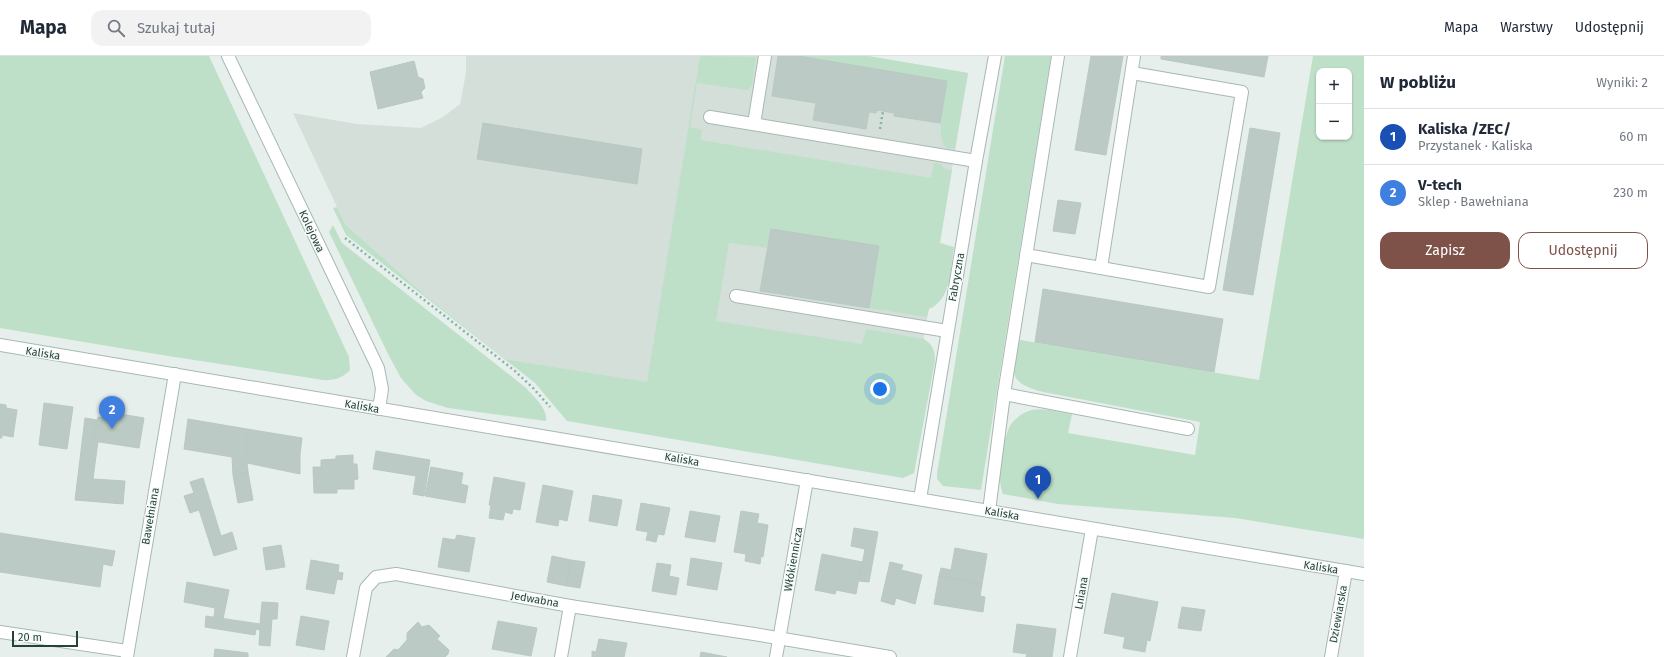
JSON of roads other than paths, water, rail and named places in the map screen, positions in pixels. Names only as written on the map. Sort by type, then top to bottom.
[{"type":"street","name":"Kolejowa","points":[[228,56],[378,368],[382,389],[379,409]]},
{"type":"street","points":[[754,124],[765,56]]},
{"type":"street","name":"Fabryczna","points":[[920,499],[947,331],[995,56]]},
{"type":"street","points":[[989,511],[1004,394],[1058,56]]},
{"type":"street","points":[[1101,268],[1134,56]]},
{"type":"street","points":[[1026,255],[1209,287],[1242,92],[1132,73]]},
{"type":"street","points":[[710,117],[976,161]]},
{"type":"street","points":[[736,296],[947,331]]},
{"type":"street","name":"Kaliska","points":[[0,346],[1364,574]]},
{"type":"street","name":"Bawełniana","points":[[127,654],[174,374]]},
{"type":"street","points":[[1004,394],[1188,429]]},
{"type":"street","name":"Włókiennicza","points":[[776,657],[807,480]]},
{"type":"street","name":"Lniana","points":[[1070,657],[1092,528]]},
{"type":"street","name":"Dziewiarska","points":[[1331,657],[1346,571]]},
{"type":"street","name":"Jedwabna","points":[[353,657],[366,588],[376,577],[396,574],[570,606],[779,638]]},
{"type":"street","points":[[561,657],[570,606]]},
{"type":"street","points":[[0,632],[127,654]]},
{"type":"street","points":[[779,638],[890,657]]},
{"type":"place","name":"V-tech","points":[[112,429]]},
{"type":"place","name":"Kaliska /ZEC/","points":[[1038,499]]}]
